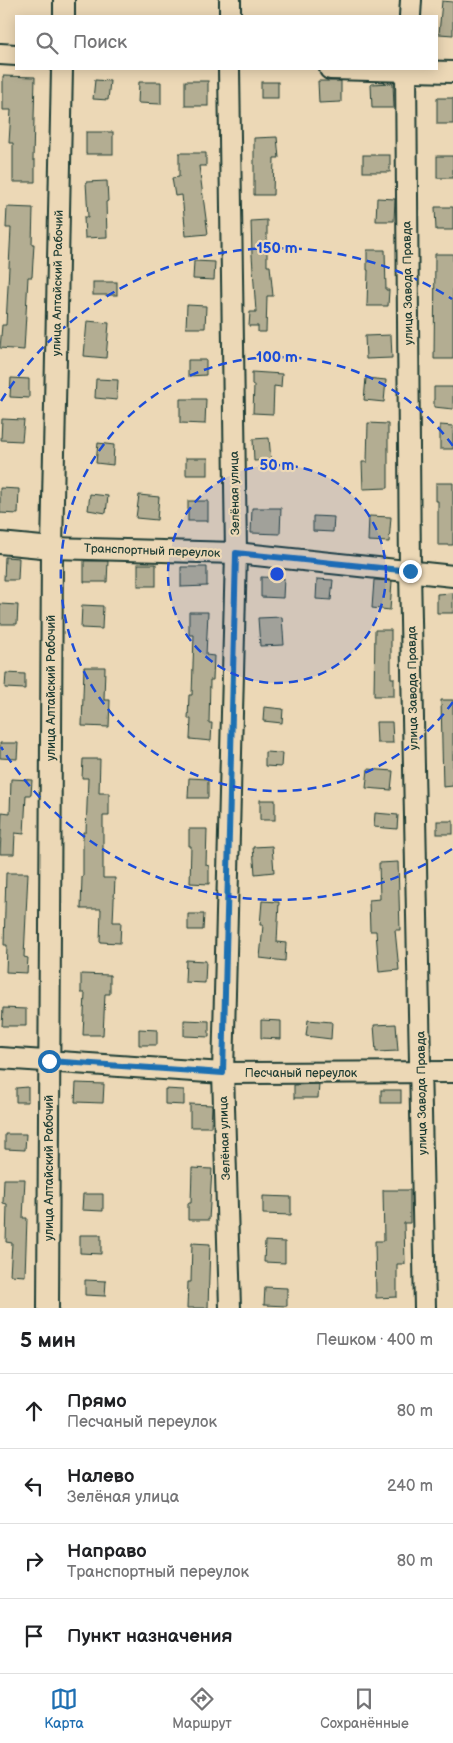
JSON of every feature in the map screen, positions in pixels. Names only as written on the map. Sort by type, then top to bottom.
[{"type":"street","points":[[64,0],[64,15]]},
{"type":"street","points":[[230,0],[230,15]]},
{"type":"street","points":[[410,15],[411,0]]},
{"type":"street","points":[[0,54],[15,55]]},
{"type":"street","name":"улица Алтайский Рабочий","points":[[48,1308],[52,548],[62,70]]},
{"type":"street","name":"Зелёная улица","points":[[229,70],[236,553],[223,1073],[230,1308]]},
{"type":"street","points":[[406,70],[453,72]]},
{"type":"street","name":"улица Завода Правда","points":[[406,70],[410,571],[425,1308]]},
{"type":"street","name":"Транспортный переулок","points":[[0,543],[52,548],[236,553],[453,576]]},
{"type":"street","name":"Песчаный переулок","points":[[0,1058],[223,1073],[421,1074],[453,1072]]},
{"type":"building","points":[[442,1],[453,2],[453,35],[439,34]]},
{"type":"building","points":[[3,76],[35,77],[33,160],[35,160],[35,182],[13,182],[13,143],[9,143],[11,110],[3,110]]},
{"type":"building","points":[[95,80],[110,81],[108,100],[93,99]]},
{"type":"building","points":[[185,81],[208,81],[208,106],[185,106]]},
{"type":"building","points":[[318,81],[341,81],[341,102],[319,103]]},
{"type":"building","points":[[139,82],[161,82],[161,104],[138,103]]},
{"type":"building","points":[[261,82],[278,82],[278,98],[261,98]]},
{"type":"building","points":[[393,83],[394,108],[372,108],[371,84]]},
{"type":"building","points":[[437,98],[453,98],[453,124],[437,124]]},
{"type":"building","points":[[86,132],[113,132],[113,154],[86,154]]},
{"type":"building","points":[[277,137],[279,158],[274,158],[273,195],[254,195],[254,138]]},
{"type":"building","points":[[179,153],[206,153],[206,166],[199,166],[208,234],[186,236],[182,195],[175,196],[172,178],[179,177]]},
{"type":"building","points":[[363,155],[390,155],[390,172],[363,172]]},
{"type":"building","points":[[437,156],[453,156],[453,178],[437,178]]},
{"type":"building","points":[[107,181],[107,237],[85,238],[84,217],[88,217],[86,182]]},
{"type":"building","points":[[377,198],[395,199],[394,221],[376,221]]},
{"type":"building","points":[[7,207],[33,208],[32,244],[34,244],[32,277],[28,277],[24,350],[0,348],[2,325],[6,325],[11,228],[6,228]]},
{"type":"building","points":[[435,207],[453,207],[453,230],[436,230]]},
{"type":"building","points":[[267,220],[267,266],[270,266],[273,296],[267,296],[266,332],[258,332],[258,326],[249,326],[250,312],[256,312],[251,221]]},
{"type":"building","points":[[367,250],[385,250],[386,290],[389,290],[388,306],[367,306]]},
{"type":"building","points":[[435,254],[453,254],[453,359],[434,359]]},
{"type":"building","points":[[194,261],[215,262],[214,280],[193,279]]},
{"type":"building","points":[[93,282],[117,282],[117,295],[93,295]]},
{"type":"building","points":[[187,305],[206,306],[205,328],[186,328]]},
{"type":"building","points":[[87,321],[109,323],[106,358],[84,356]]},
{"type":"building","points":[[391,335],[392,358],[366,359],[365,336]]},
{"type":"building","points":[[188,360],[206,360],[206,375],[188,376]]},
{"type":"building","points":[[252,372],[282,374],[281,387],[274,386],[273,414],[253,413],[254,385],[252,385]]},
{"type":"building","points":[[11,378],[29,379],[29,398],[10,397]]},
{"type":"building","points":[[366,378],[386,380],[384,402],[364,400]]},
{"type":"building","points":[[96,379],[118,380],[117,400],[95,398]]},
{"type":"building","points":[[434,387],[453,387],[453,409],[434,407]]},
{"type":"building","points":[[180,399],[206,399],[205,424],[180,423]]},
{"type":"building","points":[[2,419],[24,420],[22,441],[1,440]]},
{"type":"building","points":[[368,423],[388,424],[388,488],[363,489],[362,462],[367,462]]},
{"type":"building","points":[[440,425],[453,426],[453,449],[440,449]]},
{"type":"building","points":[[269,438],[271,460],[254,461],[253,439]]},
{"type":"building","points":[[98,443],[114,445],[113,465],[96,463]]},
{"type":"building","points":[[186,458],[208,458],[208,475],[186,475]]},
{"type":"building","points":[[436,483],[453,483],[453,545],[438,545]]},
{"type":"building","points":[[0,488],[19,489],[18,514],[0,513]]},
{"type":"building","points":[[90,494],[108,496],[106,513],[88,510]]},
{"type":"building","points":[[139,495],[159,497],[157,520],[136,518]]},
{"type":"building","points":[[188,501],[208,501],[208,521],[188,521]]},
{"type":"building","points":[[252,508],[281,508],[280,534],[251,533]]},
{"type":"building","points":[[313,516],[334,517],[333,532],[313,531]]},
{"type":"building","points":[[369,516],[391,517],[389,542],[368,541]]},
{"type":"building","points":[[5,557],[19,558],[18,580],[4,580]]},
{"type":"building","points":[[84,561],[108,561],[107,582],[84,582]]},
{"type":"building","points":[[138,564],[156,564],[156,586],[138,586]]},
{"type":"building","points":[[181,567],[207,567],[207,586],[181,587]]},
{"type":"building","points":[[261,577],[284,578],[283,598],[261,597]]},
{"type":"building","points":[[317,579],[333,580],[331,600],[316,599]]},
{"type":"building","points":[[374,580],[392,581],[390,610],[372,608]]},
{"type":"building","points":[[453,593],[453,613],[437,613],[437,594]]},
{"type":"building","points":[[0,604],[18,605],[17,624],[0,624]]},
{"type":"building","points":[[82,605],[103,606],[102,629],[81,628]]},
{"type":"building","points":[[189,612],[208,612],[206,655],[214,656],[213,680],[210,680],[209,723],[212,723],[211,741],[190,739],[191,719],[188,719],[189,695],[192,695],[194,635],[189,635]]},
{"type":"building","points":[[282,617],[284,645],[260,646],[258,618]]},
{"type":"building","points":[[375,630],[391,630],[391,678],[394,678],[394,696],[374,696]]},
{"type":"building","points":[[84,667],[105,667],[104,700],[110,700],[109,727],[82,726]]},
{"type":"building","points":[[6,673],[25,674],[25,689],[5,688]]},
{"type":"building","points":[[441,700],[453,700],[453,786],[443,787]]},
{"type":"building","points":[[264,707],[283,709],[282,723],[263,721]]},
{"type":"building","points":[[376,722],[392,722],[393,743],[377,743]]},
{"type":"building","points":[[0,743],[18,743],[17,759],[0,758]]},
{"type":"building","points":[[265,752],[282,753],[281,767],[265,766]]},
{"type":"building","points":[[83,759],[100,759],[99,793],[109,793],[109,816],[103,816],[103,878],[115,878],[113,922],[121,922],[120,943],[100,942],[101,909],[81,909],[83,832],[86,832],[88,778],[82,778]]},
{"type":"building","points":[[368,769],[393,771],[391,790],[366,788]]},
{"type":"building","points":[[189,778],[208,779],[208,798],[188,798]]},
{"type":"building","points":[[11,779],[32,780],[31,795],[26,795],[24,834],[15,833],[14,854],[0,854],[2,812],[10,813]]},
{"type":"building","points":[[260,800],[275,800],[275,820],[260,820]]},
{"type":"building","points":[[375,813],[398,815],[397,829],[374,827]]},
{"type":"building","points":[[437,821],[453,821],[453,834],[437,834]]},
{"type":"building","points":[[189,829],[207,829],[206,865],[209,866],[209,884],[190,883],[191,846],[189,846]]},
{"type":"building","points":[[272,846],[274,872],[255,874],[253,847]]},
{"type":"building","points":[[398,862],[400,930],[395,930],[399,970],[379,972],[376,931],[370,931],[369,900],[380,899],[379,863]]},
{"type":"building","points":[[6,873],[28,873],[24,957],[28,958],[27,973],[6,972],[7,945],[4,945]]},
{"type":"building","points":[[262,901],[279,902],[277,942],[286,943],[285,961],[260,958],[263,925],[260,925]]},
{"type":"building","points":[[188,914],[204,914],[203,930],[188,930]]},
{"type":"building","points":[[186,960],[206,961],[205,983],[185,982]]},
{"type":"building","points":[[81,974],[110,975],[110,994],[105,994],[103,1035],[83,1035],[85,993],[81,993]]},
{"type":"building","points":[[3,1008],[26,1009],[26,1026],[2,1026]]},
{"type":"building","points":[[184,1020],[209,1021],[209,1037],[184,1036]]},
{"type":"building","points":[[261,1020],[281,1021],[281,1039],[261,1038]]},
{"type":"building","points":[[308,1020],[332,1022],[331,1039],[306,1036]]},
{"type":"building","points":[[396,1024],[398,1051],[376,1052],[374,1025]]},
{"type":"building","points":[[139,1029],[157,1030],[157,1045],[139,1045]]},
{"type":"building","points":[[76,1083],[104,1084],[103,1103],[75,1102]]},
{"type":"building","points":[[319,1084],[318,1098],[294,1098],[294,1085]]},
{"type":"building","points":[[28,1087],[28,1102],[16,1102],[16,1088]]},
{"type":"building","points":[[165,1089],[184,1090],[184,1105],[165,1104]]},
{"type":"building","points":[[381,1090],[401,1090],[401,1103],[381,1103]]},
{"type":"building","points":[[190,1104],[212,1105],[211,1127],[190,1127]]},
{"type":"building","points":[[5,1134],[26,1134],[25,1150],[5,1149]]},
{"type":"building","points":[[192,1168],[212,1169],[209,1220],[188,1220],[188,1203],[191,1203]]},
{"type":"building","points":[[4,1179],[25,1179],[23,1218],[27,1218],[25,1276],[10,1275],[12,1243],[6,1242],[7,1204],[3,1203]]},
{"type":"building","points":[[383,1190],[410,1190],[410,1223],[404,1223],[405,1264],[397,1264],[397,1297],[376,1298],[375,1241],[384,1241]]},
{"type":"building","points":[[83,1194],[103,1194],[103,1211],[82,1210]]},
{"type":"building","points":[[263,1196],[291,1197],[291,1215],[263,1214]]},
{"type":"building","points":[[80,1235],[101,1235],[101,1254],[80,1253]]},
{"type":"building","points":[[265,1241],[285,1242],[285,1263],[264,1262]]},
{"type":"building","points":[[192,1243],[210,1244],[208,1308],[187,1308],[188,1282],[191,1282]]},
{"type":"building","points":[[85,1280],[106,1281],[105,1296],[85,1295]]},
{"type":"building","points":[[265,1287],[287,1288],[287,1306],[264,1305]]},
{"type":"route","points":[[49,1061],[223,1073],[236,553],[410,571]]}]
